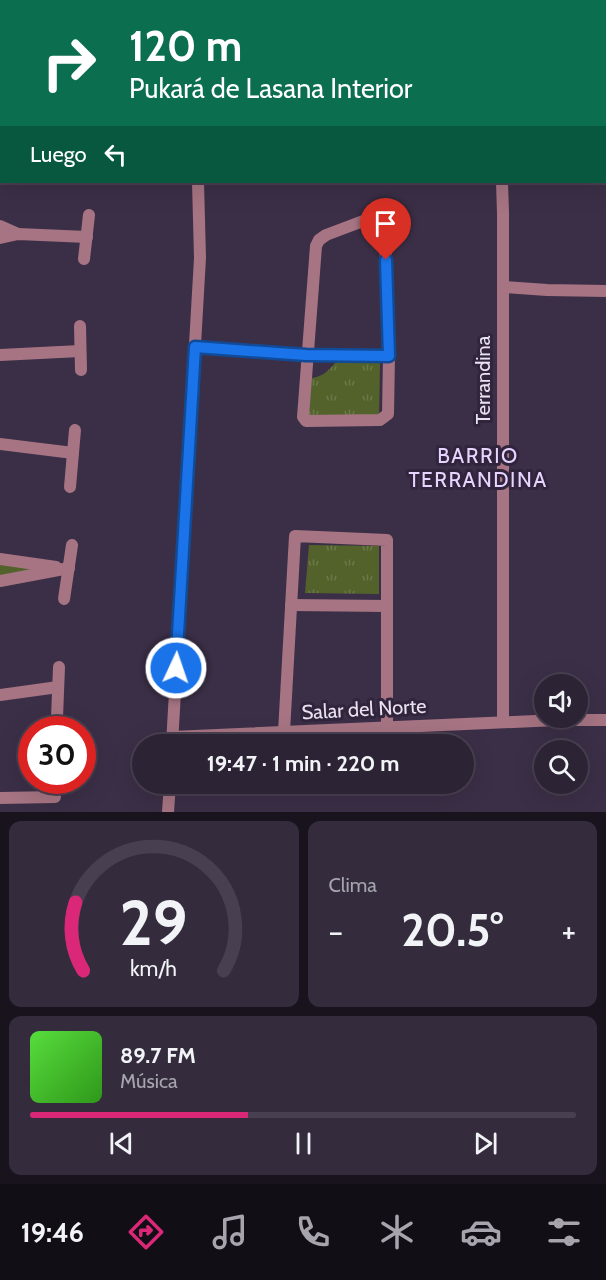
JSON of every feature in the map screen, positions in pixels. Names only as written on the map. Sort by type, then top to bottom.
[{"type":"street","points":[[172,734],[200,258],[198,183]]},
{"type":"street","name":"Terrandina","points":[[502,183],[503,722]]},
{"type":"street","points":[[84,259],[89,215]]},
{"type":"street","points":[[371,218],[380,222],[385,236],[389,356],[388,414],[380,420],[306,421],[303,417],[316,246],[319,240],[326,235],[371,218]]},
{"type":"street","points":[[0,226],[18,234]]},
{"type":"street","points":[[0,238],[18,234],[87,237]]},
{"type":"street","points":[[502,287],[606,291]]},
{"type":"street","points":[[80,326],[81,370]]},
{"type":"street","points":[[195,347],[306,355],[389,356]]},
{"type":"street","points":[[0,355],[80,351]]},
{"type":"street","points":[[70,487],[75,430]]},
{"type":"street","points":[[0,444],[73,453]]},
{"type":"street","points":[[284,732],[295,536],[387,540],[387,728]]},
{"type":"street","points":[[64,599],[72,545]]},
{"type":"street","points":[[0,559],[69,568]]},
{"type":"street","points":[[0,581],[69,568]]},
{"type":"street","points":[[291,605],[387,606]]},
{"type":"street","points":[[57,716],[60,667]]},
{"type":"street","points":[[0,695],[58,687]]},
{"type":"street","name":"Salar del Norte","points":[[259,734],[503,722],[606,720]]},
{"type":"street","points":[[168,812],[169,794]]},
{"type":"street","points":[[0,798],[55,797]]},
{"type":"green space","points":[[336,362],[380,363],[379,417],[309,417],[309,378],[321,375]]},
{"type":"green space","points":[[309,545],[379,546],[379,594],[305,593]]},
{"type":"green space","points":[[0,564],[40,568],[0,576]]},
{"type":"district","name":"BARRIO TERRANDINA","points":[[478,467]]},
{"type":"route","points":[[176,668],[195,347],[306,355],[389,356],[386,260]]}]
